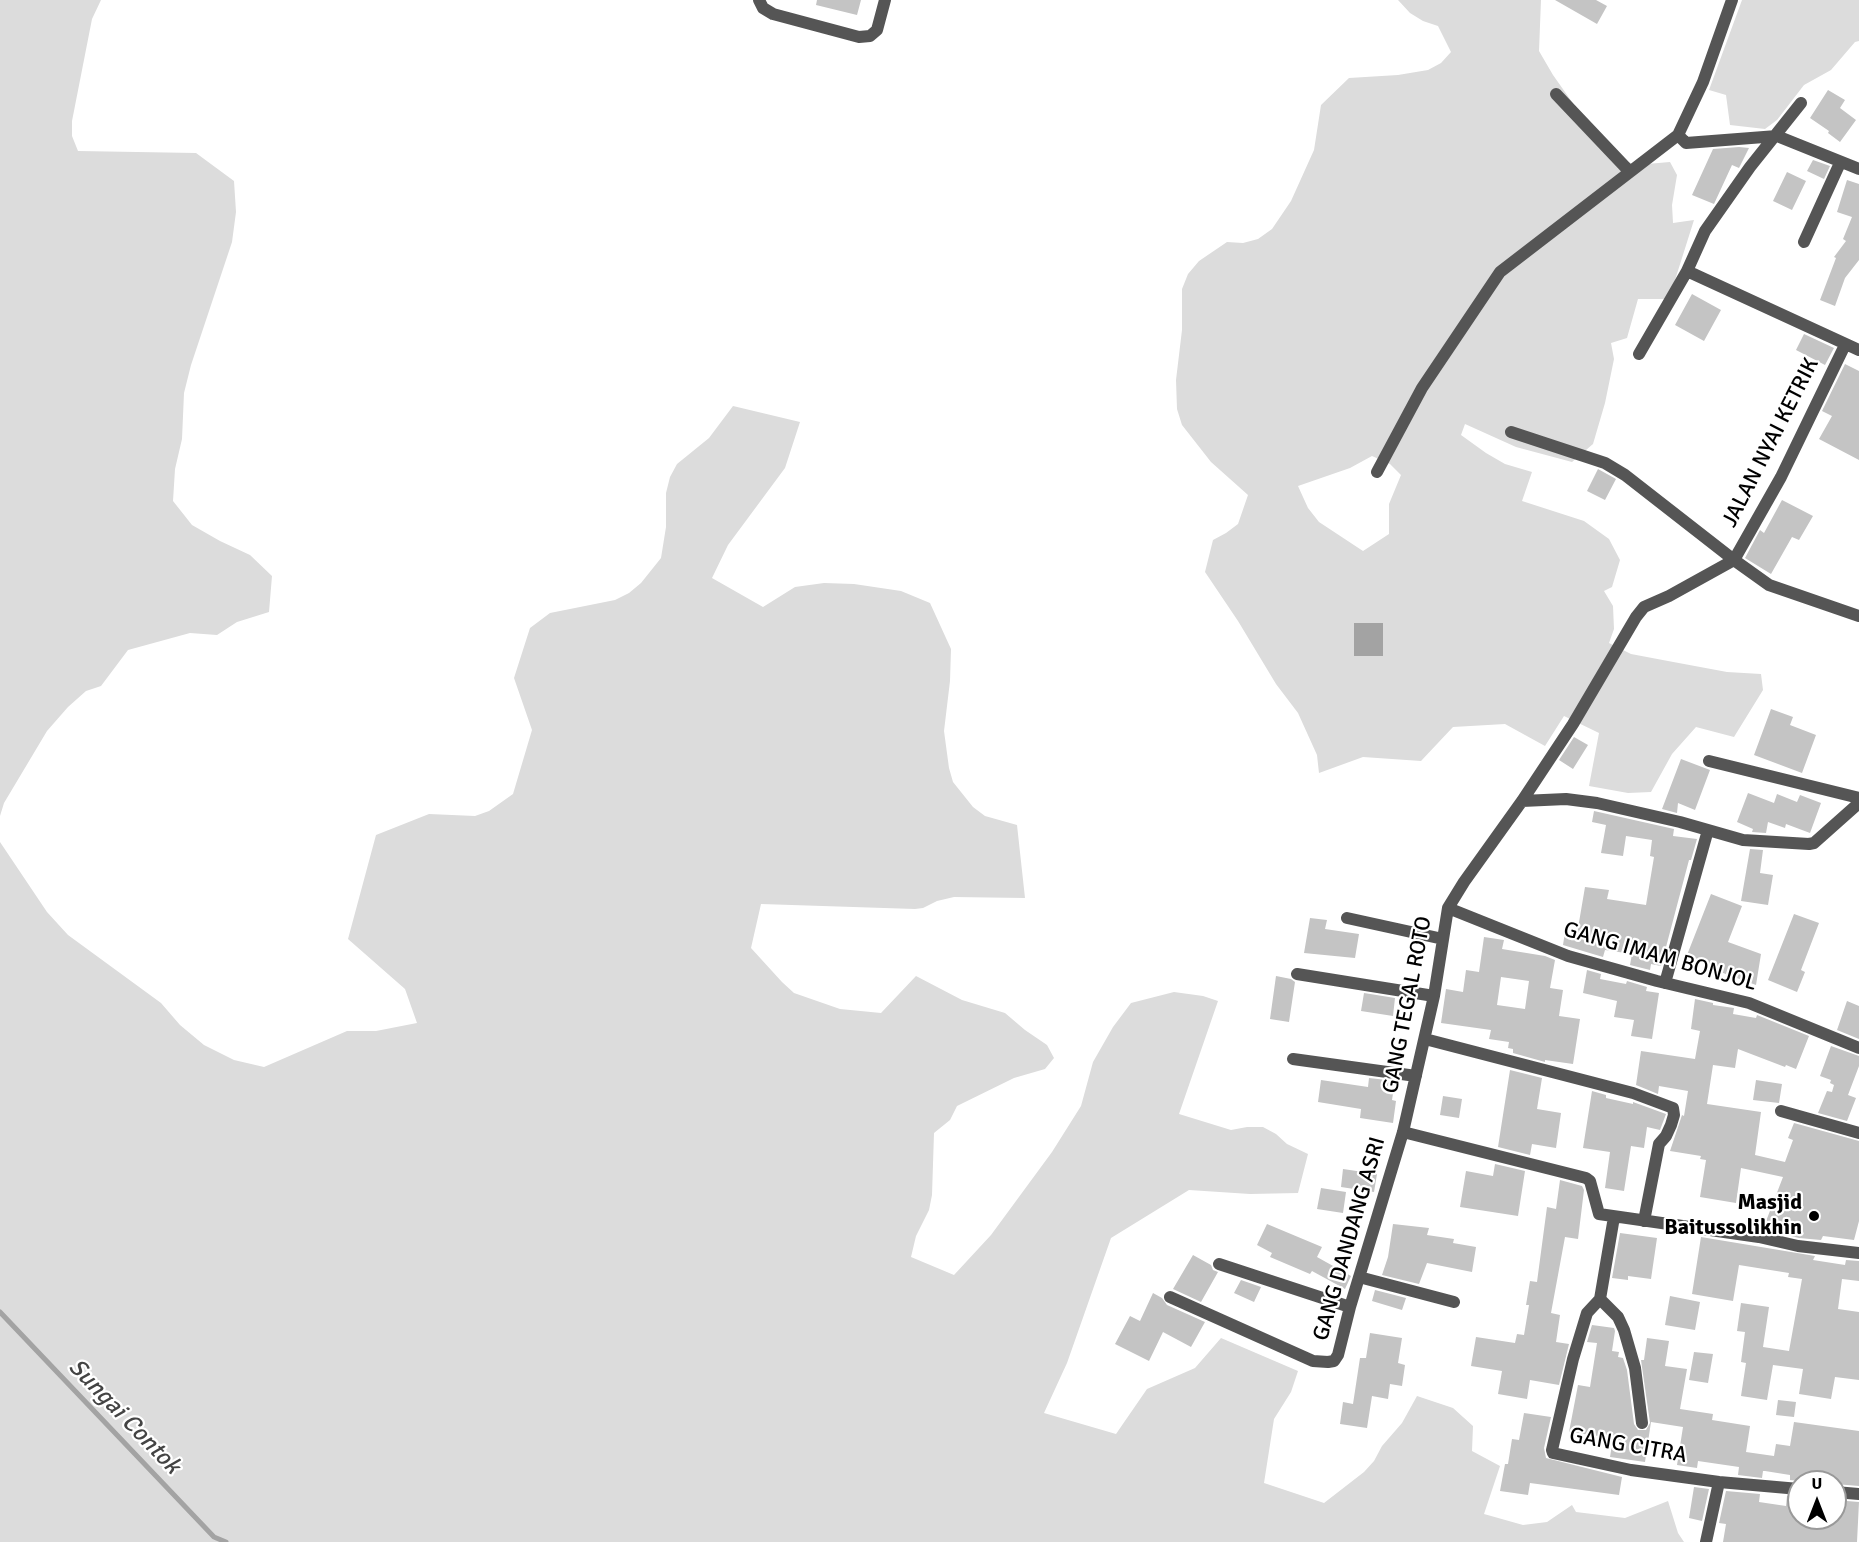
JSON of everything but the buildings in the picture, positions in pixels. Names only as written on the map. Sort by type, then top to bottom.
[{"type":"street","points":[[759,0],[763,8],[773,14],[859,37],[870,36],[877,30],[885,0]]},
{"type":"street","points":[[1377,472],[1422,388],[1500,272],[1677,135],[1703,82],[1732,0]]},
{"type":"street","points":[[1556,94],[1629,171]]},
{"type":"street","points":[[1639,354],[1687,271],[1705,231],[1750,167],[1801,103]]},
{"type":"street","points":[[1677,135],[1686,143],[1777,136],[1859,170]]},
{"type":"street","points":[[1804,242],[1840,163]]},
{"type":"street","name":"JALAN NYAI KETRIK","points":[[1687,271],[1859,350]]},
{"type":"street","name":"JALAN NYAI KETRIK","points":[[1734,560],[1781,477],[1845,345]]},
{"type":"street","name":"JALAN NYAI KETRIK","points":[[1511,432],[1605,463],[1625,475],[1769,585],[1859,616]]},
{"type":"street","name":"GANG TEGAL ROTO","points":[[1403,1132],[1434,996],[1448,908],[1573,724],[1644,607],[1669,596],[1734,560]]},
{"type":"street","points":[[1709,761],[1859,801]]},
{"type":"street","points":[[1522,801],[1566,799],[1597,802],[1743,840],[1815,843],[1859,801]]},
{"type":"street","points":[[1665,983],[1708,830]]},
{"type":"street","name":"GANG IMAM BONJOL","points":[[1448,908],[1568,956],[1749,1003],[1859,1048]]},
{"type":"street","points":[[1347,918],[1443,939]]},
{"type":"street","points":[[1297,974],[1434,996]]},
{"type":"street","points":[[1425,1039],[1633,1093],[1673,1108],[1674,1115],[1671,1125],[1659,1144],[1644,1221]]},
{"type":"street","points":[[1293,1059],[1416,1077]]},
{"type":"street","points":[[1781,1111],[1859,1133]]},
{"type":"street","points":[[1403,1132],[1586,1178],[1590,1181],[1599,1214],[1759,1237],[1798,1246],[1859,1253]]},
{"type":"street","name":"GANG DANDANG ASRI","points":[[1170,1297],[1313,1360],[1328,1362],[1334,1360],[1338,1355],[1350,1307],[1403,1132]]},
{"type":"street","name":"GANG CITRA","points":[[1614,1217],[1600,1299],[1587,1313],[1573,1359],[1553,1453],[1631,1470],[1719,1482],[1787,1488]]},
{"type":"street","points":[[1219,1264],[1350,1307]]},
{"type":"street","points":[[1359,1277],[1454,1302]]},
{"type":"street","points":[[1600,1299],[1618,1317],[1624,1330],[1635,1368],[1642,1423]]},
{"type":"street","points":[[1706,1542],[1719,1482]]},
{"type":"shaded area","points":[[0,0],[101,0],[92,19],[72,121],[72,136],[78,151],[196,153],[234,181],[236,212],[232,242],[191,365],[184,393],[182,439],[175,469],[173,501],[192,525],[250,555],[272,576],[269,612],[237,622],[217,635],[190,633],[128,650],[101,686],[86,691],[47,731],[4,803],[0,816]]},
{"type":"shaded area","points":[[1398,0],[1541,0],[1539,51],[1553,75],[1608,153],[1635,165],[1670,162],[1677,175],[1672,205],[1673,223],[1694,220],[1669,299],[1638,299],[1627,338],[1611,343],[1614,359],[1605,403],[1593,444],[1572,462],[1516,447],[1465,424],[1461,435],[1505,464],[1532,472],[1522,501],[1584,521],[1609,539],[1620,560],[1612,587],[1604,591],[1613,606],[1614,629],[1609,643],[1631,654],[1727,672],[1761,674],[1763,690],[1734,737],[1696,727],[1672,754],[1651,792],[1628,793],[1589,786],[1599,733],[1564,716],[1545,746],[1505,724],[1453,727],[1421,761],[1363,757],[1319,773],[1317,755],[1298,713],[1276,684],[1205,572],[1213,540],[1238,524],[1248,495],[1211,462],[1182,425],[1177,409],[1176,380],[1182,330],[1182,289],[1188,274],[1199,261],[1227,242],[1243,243],[1258,239],[1272,229],[1291,201],[1314,150],[1321,105],[1349,78],[1398,75],[1428,70],[1441,63],[1451,52],[1438,26],[1410,13]],"holes":[[[1372,456],[1390,464],[1401,475],[1389,504],[1389,534],[1363,551],[1319,522],[1308,508],[1298,486],[1350,468]]]},
{"type":"shaded area","points":[[1742,0],[1859,0],[1859,41],[1855,42],[1831,70],[1804,85],[1777,120],[1765,129],[1730,125],[1726,95],[1709,90]]},
{"type":"shaded area","points":[[733,406],[800,422],[785,468],[728,545],[712,578],[763,607],[795,587],[824,583],[854,584],[901,591],[930,603],[951,649],[944,731],[953,782],[973,807],[985,816],[1017,825],[1025,898],[954,897],[915,909],[761,904],[751,948],[794,993],[840,1009],[881,1013],[916,976],[962,1000],[1005,1013],[1047,1045],[1054,1058],[1045,1069],[1014,1078],[957,1106],[950,1120],[934,1133],[932,1195],[929,1210],[916,1236],[911,1257],[954,1275],[991,1235],[1052,1152],[1081,1106],[1093,1062],[1113,1027],[1131,1003],[1174,992],[1203,996],[1218,1001],[1179,1114],[1231,1130],[1263,1127],[1276,1134],[1287,1144],[1308,1154],[1298,1193],[1250,1194],[1189,1190],[1111,1238],[1067,1363],[1044,1413],[1116,1434],[1147,1389],[1195,1368],[1221,1338],[1298,1371],[1291,1392],[1274,1419],[1264,1483],[1324,1503],[1364,1472],[1374,1461],[1382,1446],[1402,1423],[1417,1396],[1453,1408],[1473,1426],[1472,1451],[1500,1466],[1484,1514],[1523,1525],[1547,1522],[1572,1505],[1576,1512],[1625,1518],[1668,1501],[1678,1533],[1684,1542],[0,1542],[0,842],[47,912],[68,935],[161,1003],[180,1025],[204,1045],[234,1060],[264,1067],[347,1031],[376,1031],[417,1023],[405,989],[348,939],[376,835],[429,814],[475,816],[489,811],[513,794],[532,730],[514,678],[530,628],[550,613],[615,600],[629,593],[641,583],[661,558],[666,527],[666,493],[670,477],[677,464],[709,438]]},
{"type":"shaded area","points":[[1354,623],[1383,623],[1383,656],[1354,656]]},
{"type":"waterway","name":"Sungai Contok","points":[[0,1312],[214,1537],[226,1542]]},
{"type":"place","name":"Masjid Baitussolikhin","points":[[1814,1216]]}]
